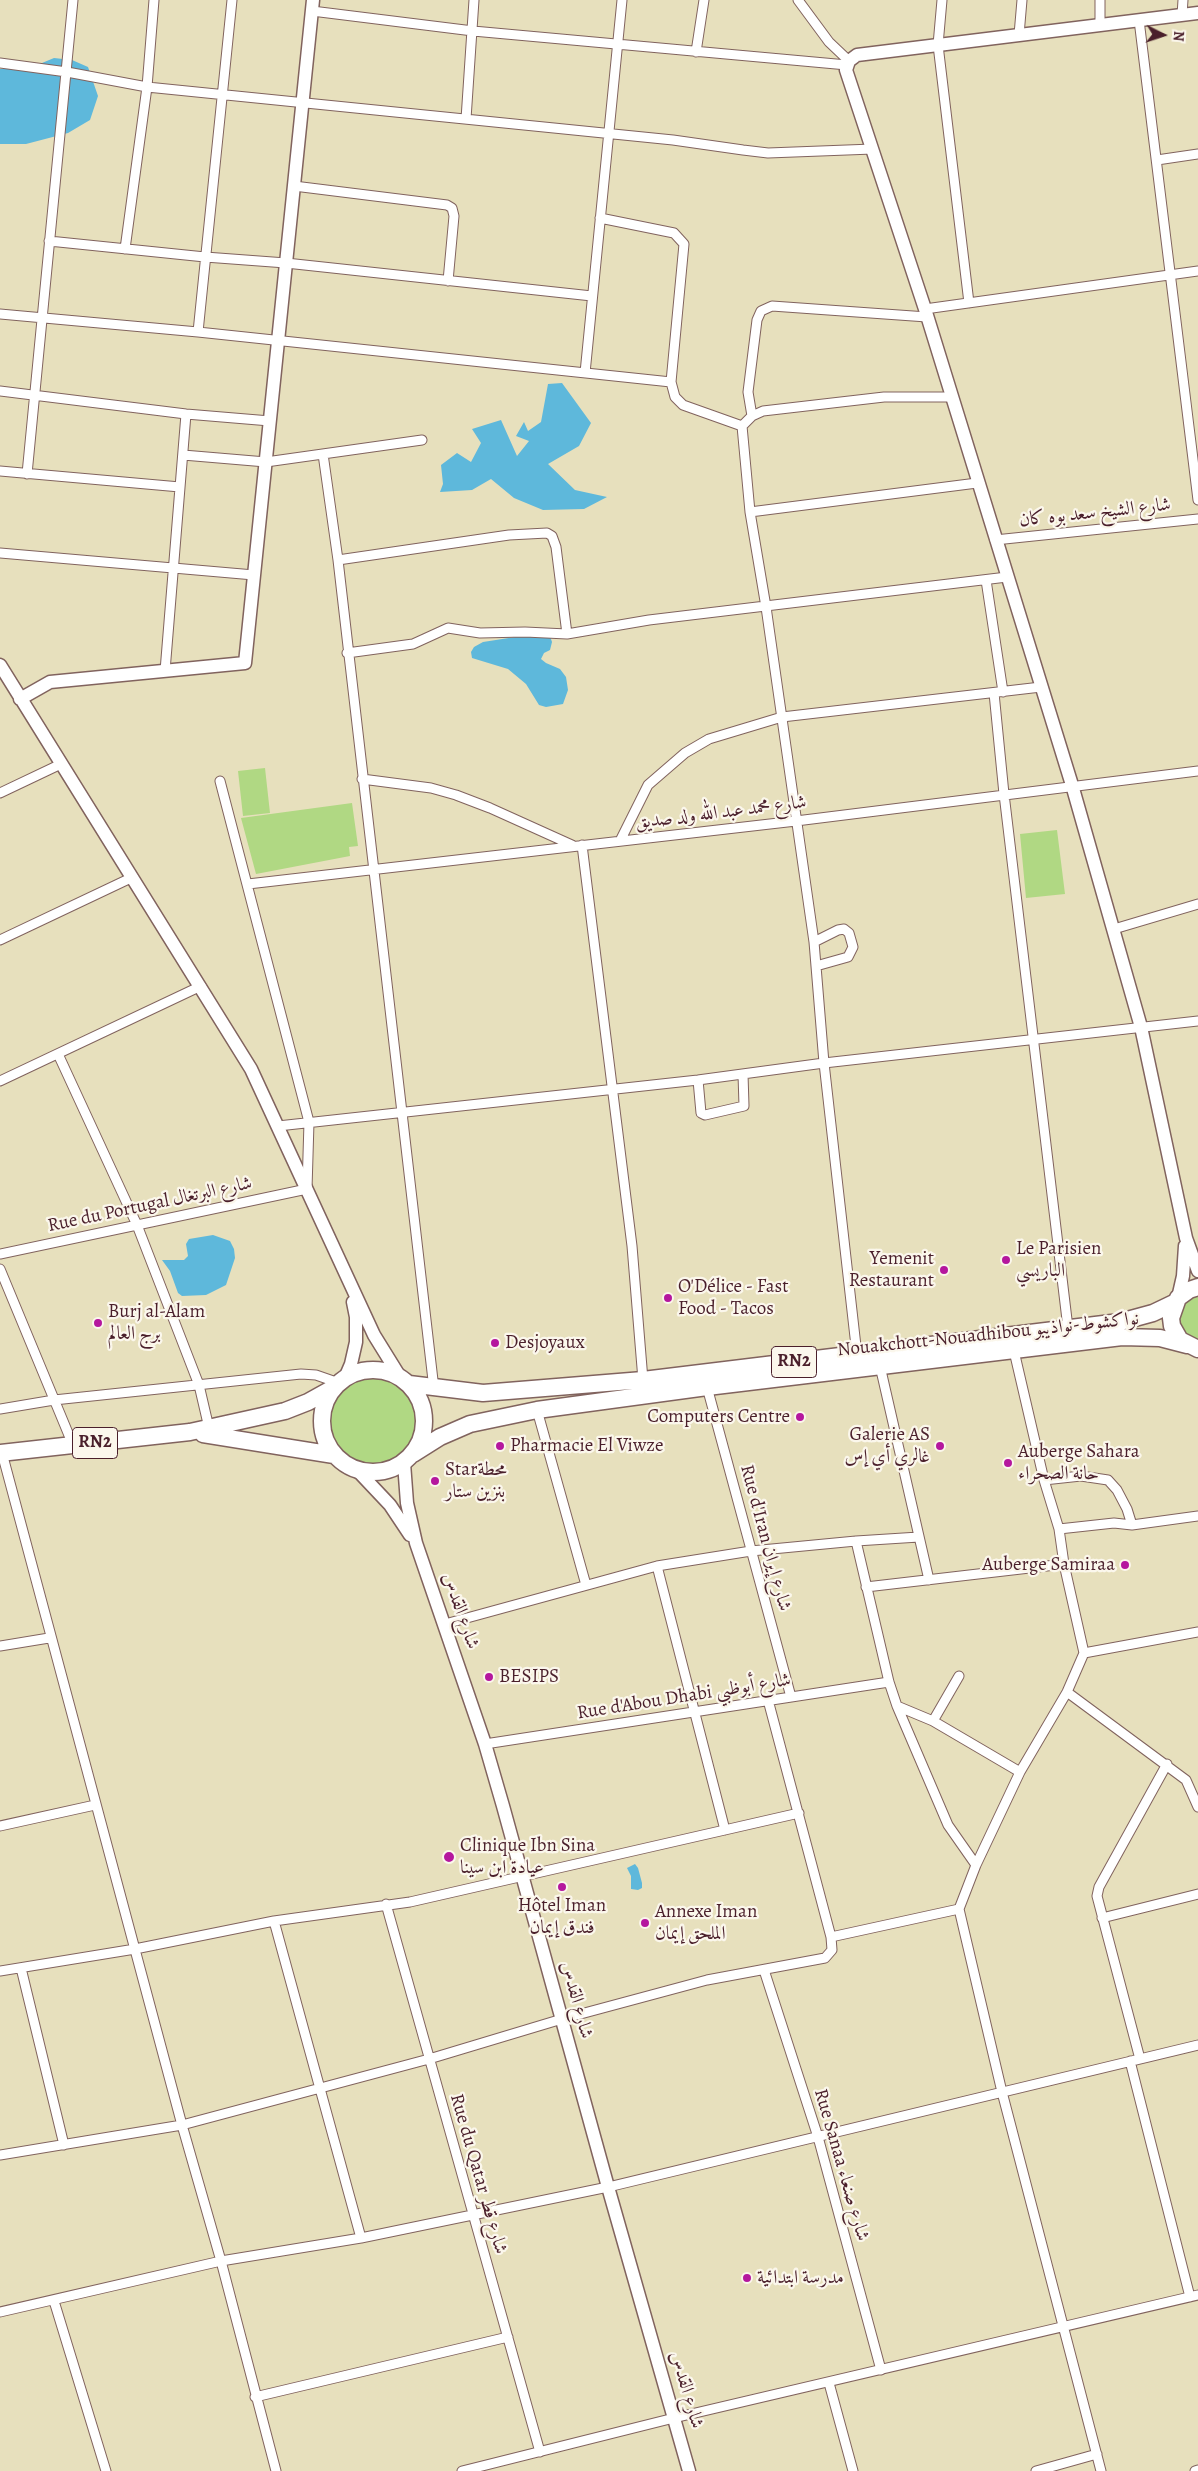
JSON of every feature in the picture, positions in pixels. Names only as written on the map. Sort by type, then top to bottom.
[{"type":"highway","name":"Nouakchott-Nouadhibou نواكشوط-نواذيبو","points":[[404,1381],[434,1389],[483,1393],[643,1380],[1129,1320],[1153,1313],[1177,1300],[1189,1290],[1198,1287]]},
{"type":"highway","points":[[1177,1300],[1171,1318],[1172,1326],[1180,1340],[1192,1347]]},
{"type":"highway","name":"Nouakchott-Nouadhibou نواكشوط-نواذيبو","points":[[409,1458],[440,1437],[470,1424],[537,1410],[880,1366],[1131,1337],[1160,1338],[1192,1347]]},
{"type":"highway","points":[[368,1370],[386,1371],[404,1381],[418,1396],[424,1418],[421,1440],[409,1458],[396,1468],[376,1473],[357,1470],[334,1455],[323,1433],[322,1421],[324,1409],[340,1383],[368,1370]]},
{"type":"highway","name":"RN2","points":[[1,1453],[190,1432],[210,1428],[285,1411],[308,1402],[340,1383]]},
{"type":"highway","name":"RN2","points":[[190,1432],[334,1455]]},
{"type":"street","points":[[27,474],[73,0]]},
{"type":"street","points":[[125,249],[147,87],[154,0]]},
{"type":"street","points":[[198,332],[232,0]]},
{"type":"street","points":[[466,119],[474,0]]},
{"type":"street","points":[[584,373],[622,0]]},
{"type":"street","points":[[696,52],[704,0]]},
{"type":"street","points":[[798,0],[829,42],[848,63]]},
{"type":"street","points":[[942,0],[938,45],[969,303]]},
{"type":"street","points":[[1019,35],[1022,0]]},
{"type":"street","points":[[1100,0],[1100,25]]},
{"type":"street","points":[[1182,15],[1183,0]]},
{"type":"street","points":[[20,698],[50,682],[245,663],[313,5],[473,30],[696,52],[848,63]]},
{"type":"street","points":[[1198,14],[857,55],[848,63],[847,75],[873,148],[926,313],[1072,785],[1141,1027],[1186,1238],[1198,1271]]},
{"type":"street","points":[[1139,20],[1198,500]]},
{"type":"street","points":[[0,63],[67,72],[147,87],[608,134],[768,153],[873,148]]},
{"type":"street","points":[[1157,160],[1198,154]]},
{"type":"street","points":[[294,186],[447,205],[452,208],[454,216],[448,281]]},
{"type":"street","points":[[600,218],[674,233],[684,244],[670,382],[675,397],[683,405],[742,426]]},
{"type":"street","points":[[49,241],[205,257],[286,263],[592,296]]},
{"type":"street","points":[[752,416],[748,392],[757,320],[761,311],[772,306],[926,313],[969,303],[1198,271]]},
{"type":"street","points":[[0,314],[198,332],[670,382]]},
{"type":"street","points":[[0,391],[34,397],[186,414],[270,421]]},
{"type":"street","points":[[742,426],[752,416],[763,411],[884,397],[951,397]]},
{"type":"street","points":[[165,671],[186,414]]},
{"type":"street","points":[[742,426],[750,512],[766,607],[814,942],[824,1063],[857,1354]]},
{"type":"street","points":[[183,455],[266,462],[422,440]]},
{"type":"street","points":[[323,454],[338,560],[372,870],[434,1389]]},
{"type":"street","points":[[0,471],[180,487]]},
{"type":"street","points":[[750,512],[978,483]]},
{"type":"street","name":"شارع الشيخ سعد بوه كان","points":[[995,540],[1198,519]]},
{"type":"street","points":[[338,560],[509,535],[547,533],[552,536],[556,547],[567,634]]},
{"type":"street","points":[[0,553],[254,575]]},
{"type":"street","points":[[347,653],[413,644],[448,628],[480,633],[525,632],[567,634],[649,620],[1007,577]]},
{"type":"street","points":[[986,580],[998,692],[1004,794],[1068,1328]]},
{"type":"street","points":[[0,665],[251,1069],[374,1335],[404,1381]]},
{"type":"street","points":[[620,841],[648,786],[685,753],[709,739],[782,717],[1041,687]]},
{"type":"street","points":[[0,793],[61,764]]},
{"type":"street","name":"شارع محمد عبد الله ولد صديق","points":[[248,884],[796,821],[1072,785],[1198,771]]},
{"type":"street","points":[[362,779],[431,788],[456,795],[578,846],[614,1088],[632,1246],[643,1380]]},
{"type":"street","points":[[220,781],[310,1122],[307,1189]]},
{"type":"street","points":[[0,940],[132,877]]},
{"type":"street","points":[[1114,929],[1198,904]]},
{"type":"street","points":[[814,942],[844,929],[849,933],[853,947],[848,957],[816,966]]},
{"type":"street","points":[[0,1081],[201,986]]},
{"type":"street","points":[[278,1126],[698,1080],[824,1063],[1198,1021]]},
{"type":"street","points":[[58,1054],[137,1225],[199,1385],[210,1428]]},
{"type":"street","points":[[698,1080],[700,1112],[705,1115],[744,1106],[743,1074]]},
{"type":"street","name":"Rue du Portugal شارع البرتغال","points":[[0,1254],[307,1189]]},
{"type":"street","points":[[1177,1300],[1183,1276],[1186,1238]]},
{"type":"street","points":[[0,1269],[73,1445]]},
{"type":"street","points":[[0,1409],[54,1400],[301,1374],[316,1375],[340,1383],[351,1364],[356,1342],[356,1317],[347,1278]]},
{"type":"street","points":[[1014,1350],[1044,1480],[1059,1529],[1064,1564],[1084,1653],[1067,1692],[1020,1772],[976,1865],[959,1909],[1002,2092],[1037,2219],[1101,2471]]},
{"type":"street","points":[[880,1366],[929,1580]]},
{"type":"street","name":"Rue d'Iran شارع إيران","points":[[707,1388],[791,1697]]},
{"type":"street","points":[[537,1410],[586,1585]]},
{"type":"street","points":[[1,1453],[49,1638],[221,2261],[276,2471]]},
{"type":"street","points":[[409,1458],[407,1503],[416,1543]]},
{"type":"street","points":[[357,1470],[390,1505],[416,1543]]},
{"type":"street","points":[[1044,1480],[1082,1476],[1108,1480],[1117,1490],[1127,1509],[1132,1525]]},
{"type":"street","points":[[1059,1529],[1114,1523],[1132,1525],[1198,1516]]},
{"type":"street","points":[[444,1624],[657,1566],[752,1551],[856,1540],[919,1537]]},
{"type":"street","points":[[856,1540],[889,1682],[948,1825],[976,1865]]},
{"type":"street","name":"شارع القدس","points":[[416,1543],[485,1744],[524,1875],[608,2187],[689,2471]]},
{"type":"street","points":[[866,1587],[1064,1564]]},
{"type":"street","points":[[657,1566],[725,1830]]},
{"type":"street","points":[[1084,1653],[1198,1632]]},
{"type":"street","points":[[0,1646],[49,1638]]},
{"type":"street","points":[[934,1721],[959,1676]]},
{"type":"street","name":"Rue d'Abou Dhabi شارع أبوظبي","points":[[485,1744],[889,1682]]},
{"type":"street","points":[[1067,1692],[1167,1764],[1186,1780],[1198,1807]]},
{"type":"street","points":[[0,2155],[182,2125],[319,2086],[428,2059],[562,2019],[707,1980],[825,1958],[832,1950],[830,1937],[768,1700]]},
{"type":"street","points":[[898,1706],[934,1721],[1020,1772]]},
{"type":"street","points":[[1140,2059],[1097,1896],[1099,1887],[1167,1764]]},
{"type":"street","points":[[0,1826],[95,1805]]},
{"type":"street","points":[[0,1971],[135,1949],[274,1921],[410,1902],[799,1813]]},
{"type":"street","points":[[1102,1918],[1198,1894]]},
{"type":"street","name":"Rue du Qatar شارع قطر","points":[[386,1904],[428,2059],[540,2452]]},
{"type":"street","points":[[830,1937],[959,1909]]},
{"type":"street","points":[[274,1921],[361,2238]]},
{"type":"street","points":[[21,1968],[64,2145]]},
{"type":"street","name":"Rue Sanaa شارع صنعاء","points":[[764,1970],[818,2137],[882,2370]]},
{"type":"street","points":[[0,2312],[221,2261],[361,2238],[608,2187],[1198,2045]]},
{"type":"street","points":[[462,2471],[674,2418],[1194,2296],[1130,2062]]},
{"type":"street","points":[[54,2301],[106,2471]]},
{"type":"street","points":[[256,2397],[508,2337]]},
{"type":"street","points":[[829,2383],[853,2471]]},
{"type":"street","points":[[1036,2471],[1097,2454]]},
{"type":"green space","points":[[265,768],[270,813],[243,816],[238,771]]},
{"type":"green space","points":[[352,803],[358,846],[349,847],[350,856],[256,874],[241,818]]},
{"type":"green space","points":[[1057,830],[1065,894],[1026,898],[1020,834]]},
{"type":"green space","points":[[1198,1292],[1198,1342],[1181,1332],[1178,1308]]},
{"type":"green space","points":[[373,1377],[391,1380],[406,1391],[417,1406],[420,1424],[417,1442],[406,1457],[391,1468],[373,1471],[355,1468],[340,1457],[329,1442],[326,1424],[329,1406],[340,1391],[355,1380]]},
{"type":"water","points":[[54,58],[72,60],[88,67],[98,96],[90,120],[68,133],[26,144],[0,144],[0,69],[30,68]]},
{"type":"water","points":[[562,383],[591,423],[579,446],[548,464],[575,490],[607,497],[584,509],[543,510],[514,498],[491,479],[472,490],[440,492],[443,484],[441,465],[457,453],[471,462],[481,443],[472,429],[501,420],[517,456],[529,441],[516,436],[524,422],[528,431],[541,422],[548,384]]},
{"type":"water","points":[[528,635],[550,636],[552,642],[550,650],[544,653],[541,659],[560,669],[566,677],[568,690],[563,704],[546,707],[539,705],[526,684],[508,669],[472,658],[471,652],[474,647],[483,642]]},
{"type":"water","points":[[213,1235],[230,1241],[234,1249],[235,1258],[226,1285],[206,1295],[182,1296],[178,1293],[170,1271],[162,1260],[184,1260],[188,1256],[186,1244],[189,1239]]},
{"type":"water","points":[[635,1864],[642,1883],[642,1888],[638,1890],[631,1889],[631,1876],[627,1868]]},
{"type":"place","name":"Le Parisien الباريسي","points":[[1006,1260]]},
{"type":"place","name":"Yemenit Restaurant","points":[[944,1270]]},
{"type":"place","name":"O'Délice - Fast Food - Tacos","points":[[668,1298]]},
{"type":"place","name":"Burj al-Alam برج العالم","points":[[98,1323]]},
{"type":"place","name":"Desjoyaux","points":[[495,1343]]},
{"type":"place","name":"Computers Centre","points":[[800,1417]]},
{"type":"place","name":"Pharmacie El Viwze","points":[[500,1446]]},
{"type":"place","name":"Galerie AS غالري أي إس","points":[[940,1446]]},
{"type":"place","name":"Auberge Sahara حانة الصحراء","points":[[1008,1463]]},
{"type":"place","name":"Starمحطة بنزين ستار","points":[[435,1481]]},
{"type":"place","name":"Auberge Samiraa","points":[[1125,1565]]},
{"type":"place","name":"BESIPS","points":[[489,1677]]},
{"type":"place","name":"Clinique Ibn Sina عيادة ابن سينا","points":[[449,1857]]},
{"type":"place","name":"Hôtel Iman فندق إيمان","points":[[562,1887]]},
{"type":"place","name":"Annexe Iman الملحق إيمان","points":[[645,1923]]},
{"type":"place","name":"مدرسة ابتدائية","points":[[747,2278]]}]
